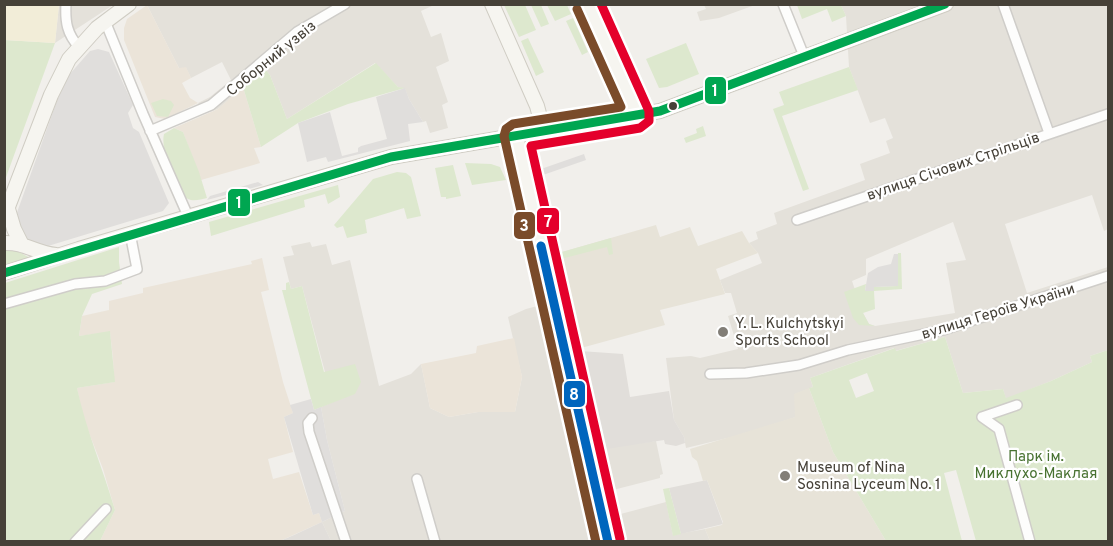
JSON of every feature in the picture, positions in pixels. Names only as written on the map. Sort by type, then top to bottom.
[{"type":"street","points":[[66,4],[66,25],[79,47]]},
{"type":"street","points":[[21,243],[6,213],[57,82],[69,59],[79,47],[105,21],[129,4]]},
{"type":"street","name":"Соборний узвіз","points":[[150,131],[211,105],[297,32],[345,4]]},
{"type":"street","points":[[492,4],[537,106],[544,132]]},
{"type":"street","points":[[588,4],[638,116]]},
{"type":"street","points":[[783,4],[804,56]]},
{"type":"street","points":[[4,273],[130,233],[391,157],[660,111],[946,4]]},
{"type":"street","points":[[1003,4],[1049,133]]},
{"type":"street","points":[[105,21],[188,216]]},
{"type":"street","name":"вулиця Січових Стрільців","points":[[797,220],[1108,114]]},
{"type":"street","points":[[516,136],[608,542]]},
{"type":"street","points":[[4,304],[75,284],[106,281],[137,269],[130,233]]},
{"type":"street","points":[[4,243],[21,243],[39,252],[58,255]]},
{"type":"street","name":"вулиця Героїв України","points":[[710,374],[746,373],[799,364],[848,350],[944,330],[1108,276]]},
{"type":"street","points":[[1017,405],[982,417],[999,429],[1030,542]]},
{"type":"street","points":[[312,418],[308,423],[309,432],[346,542]]},
{"type":"street","points":[[417,478],[435,542]]},
{"type":"street","points":[[75,542],[106,509]]},
{"type":"shaded area","points":[[59,5],[113,5],[55,43]]},
{"type":"shaded area","points":[[147,5],[434,5],[421,11],[431,37],[441,33],[449,61],[436,67],[448,102],[442,105],[448,128],[430,133],[426,121],[423,122],[405,89],[398,87],[375,63],[287,119],[270,75],[265,69],[218,109],[204,114],[198,103],[210,97],[231,80],[222,62],[191,78],[186,68],[179,68]]},
{"type":"shaded area","points":[[147,5],[179,68],[186,67],[191,78],[182,83],[190,98],[198,103],[165,119],[155,117],[124,40],[127,19]]},
{"type":"shaded area","points":[[704,5],[755,5],[719,18],[700,21],[697,12],[706,9]]},
{"type":"shaded area","points":[[841,5],[1108,5],[1108,229],[1104,231],[1092,195],[1005,224],[1027,293],[1108,267],[1108,350],[1090,356],[1092,362],[1006,399],[1003,389],[963,393],[945,337],[895,351],[894,348],[810,378],[813,387],[795,394],[796,417],[740,435],[686,448],[684,437],[674,420],[666,358],[691,356],[700,358],[738,349],[728,316],[737,313],[731,293],[725,293],[720,280],[762,263],[758,253],[749,243],[758,239],[756,232],[777,224],[774,213],[865,180],[860,164],[890,153],[886,141],[893,138],[885,118],[870,123],[849,67],[846,16]],"holes":[[[953,222],[966,260],[946,263],[955,313],[875,326],[869,324],[852,281],[866,275],[866,259]]]},
{"type":"shaded area","points":[[98,49],[109,52],[133,105],[128,113],[133,128],[139,132],[169,203],[163,211],[48,246],[30,244],[23,238],[15,218],[58,98],[69,75],[90,51]]},
{"type":"shaded area","points":[[243,87],[261,147],[254,148],[260,163],[201,180],[183,132],[174,128],[218,109]]},
{"type":"shaded area","points":[[405,88],[423,122],[408,124],[410,141],[328,162],[326,157],[307,162],[298,123],[330,112],[342,156],[358,152],[361,146],[387,139],[376,97]]},
{"type":"shaded area","points":[[584,154],[586,160],[543,175],[541,169]]},
{"type":"shaded area","points":[[258,182],[263,185],[207,200],[210,196]]},
{"type":"shaded area","points":[[656,225],[660,237],[690,227],[698,246],[742,231],[758,253],[716,269],[725,294],[660,310],[665,325],[581,348],[555,254]]},
{"type":"shaded area","points":[[310,242],[312,247],[326,244],[332,265],[350,260],[379,386],[411,374],[421,364],[430,408],[449,417],[478,412],[515,412],[522,377],[508,317],[526,309],[568,298],[581,348],[585,380],[581,381],[596,449],[656,441],[663,474],[660,478],[609,491],[613,516],[666,502],[673,535],[705,529],[710,541],[331,541],[322,522],[345,511],[321,407],[333,402],[302,286],[291,289],[283,257],[294,255],[291,246]]},
{"type":"shaded area","points":[[894,254],[898,254],[898,286],[874,287],[874,291],[865,291],[868,273],[878,267],[891,264]]},
{"type":"shaded area","points":[[262,258],[269,290],[261,292],[293,413],[284,417],[293,452],[268,459],[273,479],[299,472],[313,515],[319,513],[322,522],[280,541],[100,541],[115,510],[103,469],[83,417],[77,388],[114,382],[113,358],[110,332],[79,336],[82,316],[109,310],[109,301],[143,293],[143,288],[252,264],[251,261]]},
{"type":"shaded area","points":[[514,338],[522,377],[515,412],[478,412],[449,417],[430,408],[421,364],[476,353],[477,346]]},
{"type":"shaded area","points":[[580,351],[623,354],[630,397],[669,391],[674,420],[685,443],[676,446],[665,444],[664,440],[600,450]]},
{"type":"shaded area","points":[[809,388],[833,452],[886,541],[710,541],[705,529],[722,525],[723,522],[707,480],[703,481],[697,461],[692,457],[690,449],[795,417],[794,394]]},
{"type":"shaded area","points":[[311,399],[314,410],[321,407],[345,511],[322,522],[319,513],[313,515],[284,417],[293,413],[290,405]]},
{"type":"shaded area","points":[[707,480],[723,524],[681,534],[669,488]]},
{"type":"shaded area","points":[[322,522],[331,541],[280,541],[294,535]]},
{"type":"green space","points":[[504,5],[525,5],[536,30],[519,37]]},
{"type":"green space","points":[[531,5],[541,5],[549,24],[541,27]]},
{"type":"green space","points":[[547,5],[567,5],[571,14],[555,21]]},
{"type":"green space","points":[[797,5],[841,5],[846,16],[832,22],[827,9],[802,19]]},
{"type":"green space","points":[[573,18],[588,52],[582,55],[566,21]]},
{"type":"green space","points":[[528,38],[544,72],[536,76],[521,41]]},
{"type":"green space","points":[[5,40],[55,43],[5,180]]},
{"type":"green space","points":[[686,43],[699,74],[659,88],[646,59]]},
{"type":"green space","points":[[376,63],[398,87],[405,88],[348,104],[298,123],[261,147],[243,87],[265,69],[270,75],[287,119]]},
{"type":"green space","points":[[849,67],[858,90],[782,116],[809,189],[803,191],[773,109],[784,105],[779,92]]},
{"type":"green space","points":[[163,99],[171,101],[174,105],[168,117],[157,116],[151,103]]},
{"type":"green space","points":[[703,126],[706,136],[686,143],[684,138],[697,133],[696,129]]},
{"type":"green space","points":[[174,128],[183,132],[207,198],[188,199],[178,188],[166,159],[163,141],[164,134]]},
{"type":"green space","points":[[465,163],[491,164],[500,167],[506,180],[472,185]]},
{"type":"green space","points":[[453,165],[461,196],[446,199],[446,197],[441,197],[435,168]]},
{"type":"green space","points":[[397,172],[406,173],[411,177],[421,216],[407,219],[404,208],[365,220],[367,233],[347,238],[343,226],[337,228],[334,225],[373,179]]},
{"type":"green space","points":[[338,185],[340,197],[328,204],[325,194],[304,200],[305,207],[211,236],[209,222]]},
{"type":"green space","points":[[611,238],[613,254],[609,255],[607,247],[557,260],[555,254]]},
{"type":"green space","points":[[119,247],[122,284],[92,294],[82,316],[79,336],[110,331],[115,382],[77,388],[115,510],[100,541],[5,542],[5,283]]},
{"type":"green space","points":[[5,248],[19,252],[34,260],[5,268]]},
{"type":"green space","points":[[898,253],[901,253],[902,289],[874,291],[875,309],[863,313],[869,324],[875,326],[859,325],[853,318],[844,292],[866,284],[865,291],[874,287],[897,286]]},
{"type":"green space","points":[[289,282],[291,289],[302,286],[324,372],[355,364],[361,382],[355,394],[314,410],[282,290],[286,290],[286,283]]},
{"type":"green space","name":"Парк ім. Миклухо-Маклая","points":[[945,337],[963,393],[1003,389],[1006,398],[1092,362],[1090,356],[1108,350],[1108,541],[976,541],[956,470],[944,473],[962,541],[886,541],[833,452],[809,388],[813,387],[810,378],[895,348],[896,351]],"holes":[[[867,373],[874,391],[856,398],[849,380]]]},
{"type":"green space","points":[[585,380],[600,450],[596,450],[581,381]]},
{"type":"green space","points":[[669,488],[681,534],[673,536],[663,489]]},
{"type":"sand","points":[[5,4],[59,5],[55,43],[5,40]]},
{"type":"transit line","name":"7","points":[[601,4],[649,111],[649,121],[640,128],[531,146],[620,539]]},
{"type":"transit line","name":"1","points":[[4,273],[391,157],[660,111],[945,4]]},
{"type":"transit line","name":"3","points":[[577,9],[621,107],[513,124],[506,129],[504,136],[596,542]]},
{"type":"transit line","name":"8","points":[[541,246],[608,542]]},
{"type":"place","name":"Y. L. Kulchytskyi Sports School","points":[[723,332]]},
{"type":"place","name":"Museum of Nina Sosnina Lyceum No. 1","points":[[785,476]]}]
